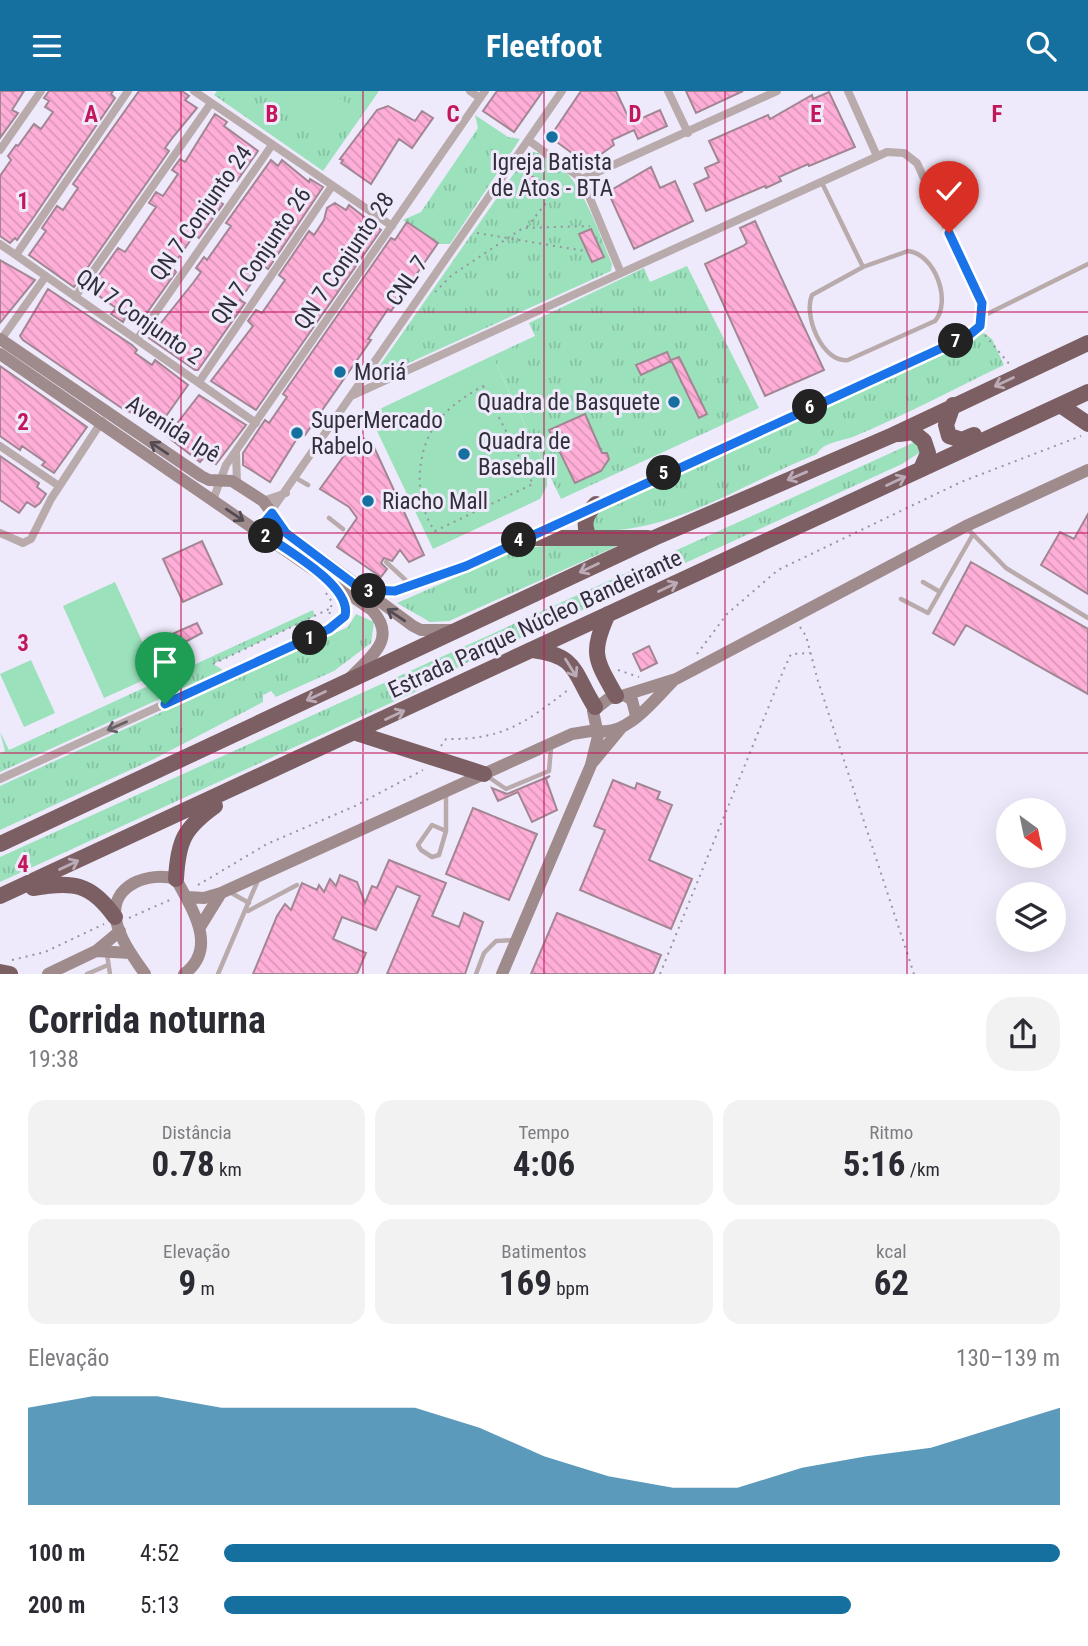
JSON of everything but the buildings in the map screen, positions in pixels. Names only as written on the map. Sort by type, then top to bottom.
[{"type":"highway","points":[[1065,353],[1088,337]]},
{"type":"highway","name":"Estrada Parque Núcleo Bandeirante","points":[[0,844],[654,538],[893,435],[1088,343]]},
{"type":"highway","points":[[953,405],[946,429],[952,439],[962,440],[1088,385]]},
{"type":"highway","name":"Estrada Parque Núcleo Bandeirante","points":[[3,895],[1088,392]]},
{"type":"highway","points":[[1060,405],[1088,424]]},
{"type":"highway","points":[[893,435],[913,432],[924,441],[928,459],[920,469]]},
{"type":"highway","points":[[590,538],[584,524],[588,513],[596,504]]},
{"type":"highway","points":[[522,538],[654,538]]},
{"type":"highway","points":[[608,614],[596,645],[603,670],[621,696]]},
{"type":"highway","points":[[533,650],[564,657],[570,662],[594,711]]},
{"type":"highway","points":[[356,733],[484,774]]},
{"type":"highway","points":[[182,890],[180,846],[188,828],[244,785]]},
{"type":"highway","points":[[3,895],[71,884],[94,893],[118,924]]},
{"type":"street","points":[[0,150],[41,91]]},
{"type":"street","points":[[16,255],[128,91]]},
{"type":"street","points":[[194,91],[391,226]]},
{"type":"street","points":[[470,91],[482,95]]},
{"type":"street","name":"CNL 7","points":[[258,530],[562,91]]},
{"type":"street","points":[[668,91],[688,134]]},
{"type":"street","points":[[582,179],[688,134],[777,91]]},
{"type":"street","points":[[848,91],[877,156]]},
{"type":"street","name":"QN 7 Conjunto 28","points":[[213,500],[218,481],[236,452],[482,95]]},
{"type":"street","points":[[75,297],[211,103]]},
{"type":"street","points":[[528,140],[582,179],[621,273]]},
{"type":"street","name":"QN 7 Conjunto 24","points":[[138,338],[272,145]]},
{"type":"street","points":[[351,396],[877,156],[904,153],[917,163],[982,303],[984,316],[978,328],[968,336],[596,504],[466,566],[395,591],[362,590]]},
{"type":"street","name":"QN 7 Conjunto 26","points":[[199,382],[332,186]]},
{"type":"street","name":"QN 7 Conjunto 2","points":[[0,244],[256,423]]},
{"type":"street","points":[[0,340],[46,276]]},
{"type":"street","name":"Avenida Ipê","points":[[0,340],[213,500],[258,530],[329,588],[372,610],[384,628],[377,649],[345,683]]},
{"type":"street","name":"Avenida Ipê","points":[[0,354],[201,476],[237,484],[263,501],[286,533],[421,630],[460,630]]},
{"type":"street","points":[[0,533],[9,540],[23,543],[30,540],[59,486],[105,418]]},
{"type":"street","points":[[0,446],[59,486]]},
{"type":"street","points":[[236,452],[237,484]]},
{"type":"street","points":[[572,734],[594,711],[621,696],[676,679],[793,617],[969,531],[1082,472],[1088,464]]},
{"type":"street","points":[[263,501],[286,493]]},
{"type":"street","points":[[0,779],[329,629],[341,621],[347,607],[329,588]]},
{"type":"street","points":[[591,765],[623,726],[676,679]]},
{"type":"street","points":[[621,696],[632,700],[636,716]]},
{"type":"street","points":[[502,974],[591,765],[598,731],[594,711]]},
{"type":"street","points":[[145,974],[130,953],[118,924],[120,898],[134,883],[153,876],[204,898],[572,734],[623,726]]},
{"type":"street","points":[[182,890],[200,927],[201,953],[192,968],[184,974]]},
{"type":"street","points":[[200,927],[223,891]]},
{"type":"street","points":[[101,950],[118,924]]},
{"type":"street","points":[[48,974],[101,950],[130,953]]},
{"type":"lane","points":[[822,182],[863,267]]},
{"type":"lane","points":[[901,252],[919,253],[934,272],[941,290],[943,307],[935,321],[840,361],[826,351],[809,314],[810,300],[819,289],[863,267],[901,252]]},
{"type":"lane","points":[[984,316],[1088,264]]},
{"type":"lane","points":[[296,478],[308,485]]},
{"type":"lane","points":[[329,518],[343,529]]},
{"type":"lane","points":[[901,599],[928,613],[969,531],[1006,568],[1088,618]]},
{"type":"lane","points":[[386,562],[411,585]]},
{"type":"lane","points":[[923,582],[940,592]]},
{"type":"lane","points":[[484,774],[506,789],[548,771],[551,743]]},
{"type":"lane","points":[[446,791],[446,831],[439,855],[432,857],[421,850],[418,845],[432,825],[446,831]]},
{"type":"lane","points":[[218,974],[247,911],[259,875]]},
{"type":"lane","points":[[247,911],[297,885]]},
{"type":"lane","points":[[223,891],[249,903]]},
{"type":"lane","points":[[476,974],[484,953],[496,941],[516,940]]},
{"type":"lane","points":[[101,950],[110,974]]},
{"type":"lane","points":[[87,974],[108,965]]},
{"type":"path","points":[[430,297],[452,275],[526,227],[546,203]]},
{"type":"path","points":[[526,227],[596,226]]},
{"type":"path","points":[[472,232],[584,251]]},
{"type":"path","points":[[978,328],[1018,375]]},
{"type":"path","points":[[483,386],[533,484],[435,531],[424,507],[420,489],[420,471],[426,446],[434,427],[449,409],[483,386]]},
{"type":"path","points":[[689,661],[708,643],[726,614],[778,569],[961,482],[1056,448],[1088,433]]},
{"type":"path","points":[[329,588],[332,601],[329,629]]},
{"type":"path","points":[[213,664],[330,609]]},
{"type":"path","points":[[793,617],[806,635],[914,974]]},
{"type":"path","points":[[660,974],[791,654],[811,652]]},
{"type":"path","points":[[603,670],[619,670],[641,678]]},
{"type":"path","points":[[6,969],[105,923],[118,924],[267,844],[420,774],[446,739],[471,740],[502,734],[527,722],[579,682]]},
{"type":"green space","points":[[217,91],[379,91],[323,171],[214,95]]},
{"type":"green space","points":[[273,91],[328,91],[350,105],[332,133],[271,94]]},
{"type":"green space","points":[[475,115],[508,137],[520,139],[450,244],[439,244],[403,220],[421,212],[478,128]]},
{"type":"green space","points":[[529,152],[545,155],[559,164],[571,178],[599,232],[612,264],[611,271],[369,381]]},
{"type":"green space","points":[[687,266],[759,408],[561,499],[492,356],[535,336],[529,323],[644,268],[650,282]]},
{"type":"green space","points":[[984,333],[992,339],[1004,365],[892,419],[855,436],[828,444],[817,454],[681,515],[653,524],[595,531],[587,520],[604,508]]},
{"type":"green space","name":"Quadra de Baseball","points":[[492,356],[547,471],[547,486],[540,499],[433,549],[369,414]]},
{"type":"green space","name":"Quadra de Basquete","points":[[675,373],[698,420],[673,432],[649,385]]},
{"type":"green space","points":[[915,442],[922,451],[902,464],[464,664],[417,691],[0,882],[0,857]]},
{"type":"green space","points":[[543,546],[617,546],[449,621],[430,622],[397,603],[520,549]]},
{"type":"green space","points":[[115,582],[157,674],[104,698],[63,606]]},
{"type":"green space","points":[[313,610],[315,616],[213,664],[223,670],[0,772],[0,754],[5,751],[0,732],[9,750]]},
{"type":"green space","points":[[356,614],[374,622],[371,643],[334,671],[276,697],[271,691],[263,695],[263,702],[154,759],[0,830],[0,786],[348,627]]},
{"type":"green space","points":[[31,660],[55,713],[24,727],[0,674]]},
{"type":"place","name":"Igreja Batista de Atos - BTA","points":[[552,137]]},
{"type":"place","name":"Moriá","points":[[340,372]]},
{"type":"place","name":"Quadra de Basquete","points":[[674,402]]},
{"type":"place","name":"SuperMercado Rabelo","points":[[297,433]]},
{"type":"place","name":"Quadra de Baseball","points":[[464,454]]},
{"type":"place","name":"Riacho Mall","points":[[368,501]]},
{"type":"route","points":[[165,704],[329,629],[345,616],[345,600],[334,585],[258,530],[272,513],[286,533],[362,590],[395,591],[466,566],[522,538],[968,336],[980,326],[984,308],[949,233]]}]
